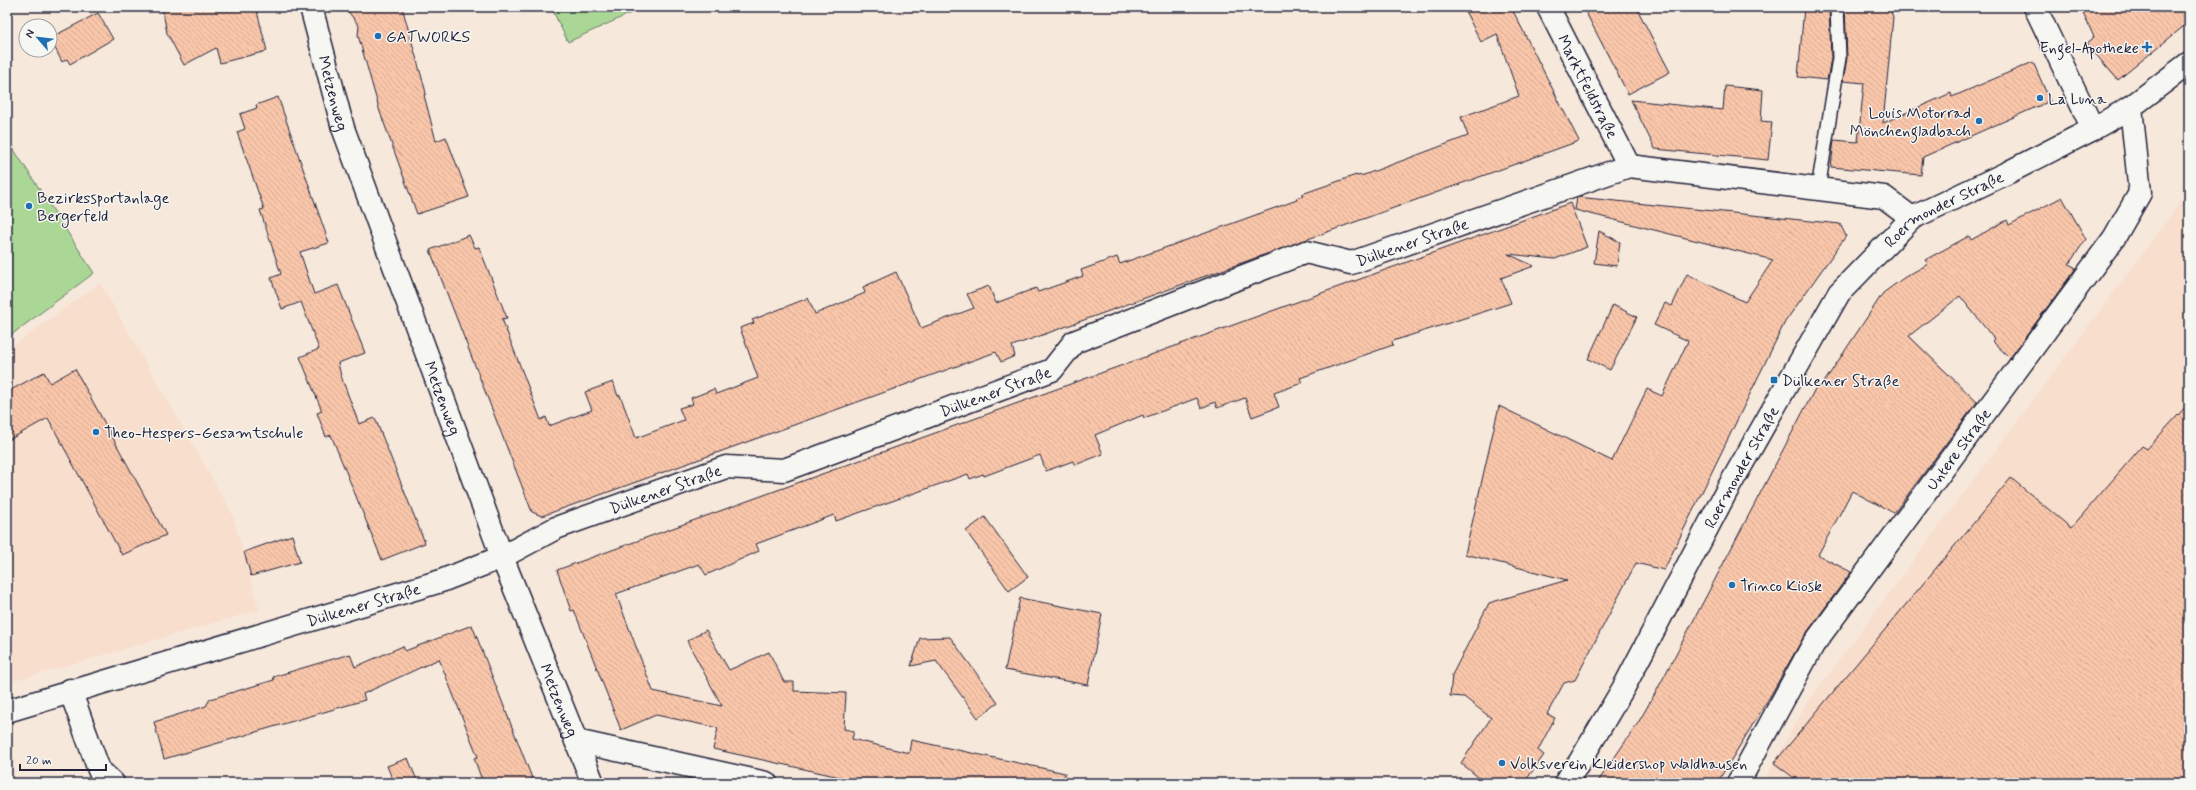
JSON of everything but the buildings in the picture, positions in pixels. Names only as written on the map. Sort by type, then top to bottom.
[{"type":"street","name":"Metzenweg","points":[[311,7],[343,128],[502,556],[593,783]]},
{"type":"street","name":"Marktfeldstraße","points":[[1548,7],[1629,166]]},
{"type":"street","points":[[2035,7],[2092,129]]},
{"type":"street","name":"Roermonder Straße","points":[[1564,783],[1579,763],[1624,687],[1726,492],[1839,294],[1912,218],[2015,169],[2132,107],[2189,63]]},
{"type":"street","name":"Untere Straße","points":[[1738,783],[1813,645],[2114,238],[2140,193],[2132,107]]},
{"type":"street","name":"Dülkener Straße","points":[[7,711],[70,690],[441,581],[502,556],[556,528],[726,467],[784,470],[1052,370],[1074,342],[1306,252],[1351,263],[1629,166],[1884,197],[1912,218]]},
{"type":"street","points":[[70,690],[99,770],[113,783]]},
{"type":"street","points":[[576,741],[766,783]]},
{"type":"lane","points":[[1818,189],[1839,58],[1837,7]]},
{"type":"shaded area","points":[[2189,191],[2189,783],[1763,783],[1805,706]]},
{"type":"shaded area","name":"Theo-Hespers-Gesamtschule","points":[[100,283],[232,513],[259,610],[7,683],[7,350]]},
{"type":"green space","points":[[551,7],[644,7],[568,42]]},
{"type":"green space","name":"Bezirkssportanlage Bergerfeld","points":[[7,139],[94,273],[7,338]]},
{"type":"place","name":"GATWORKS","points":[[378,36]]},
{"type":"place","name":"Engel-Apotheke","points":[[2147,47]]},
{"type":"place","name":"La Luna","points":[[2040,98]]},
{"type":"place","name":"Louis Motorrad Mönchengladbach","points":[[1979,121]]},
{"type":"place","name":"Bezirkssportanlage Bergerfeld","points":[[29,206]]},
{"type":"place","name":"Dülkener Straße","points":[[1774,380]]},
{"type":"place","name":"Theo-Hespers-Gesamtschule","points":[[96,432]]},
{"type":"place","name":"Trinco Kiosk","points":[[1732,585]]},
{"type":"place","name":"Volksverein Kleidershop Waldhausen","points":[[1502,763]]}]
